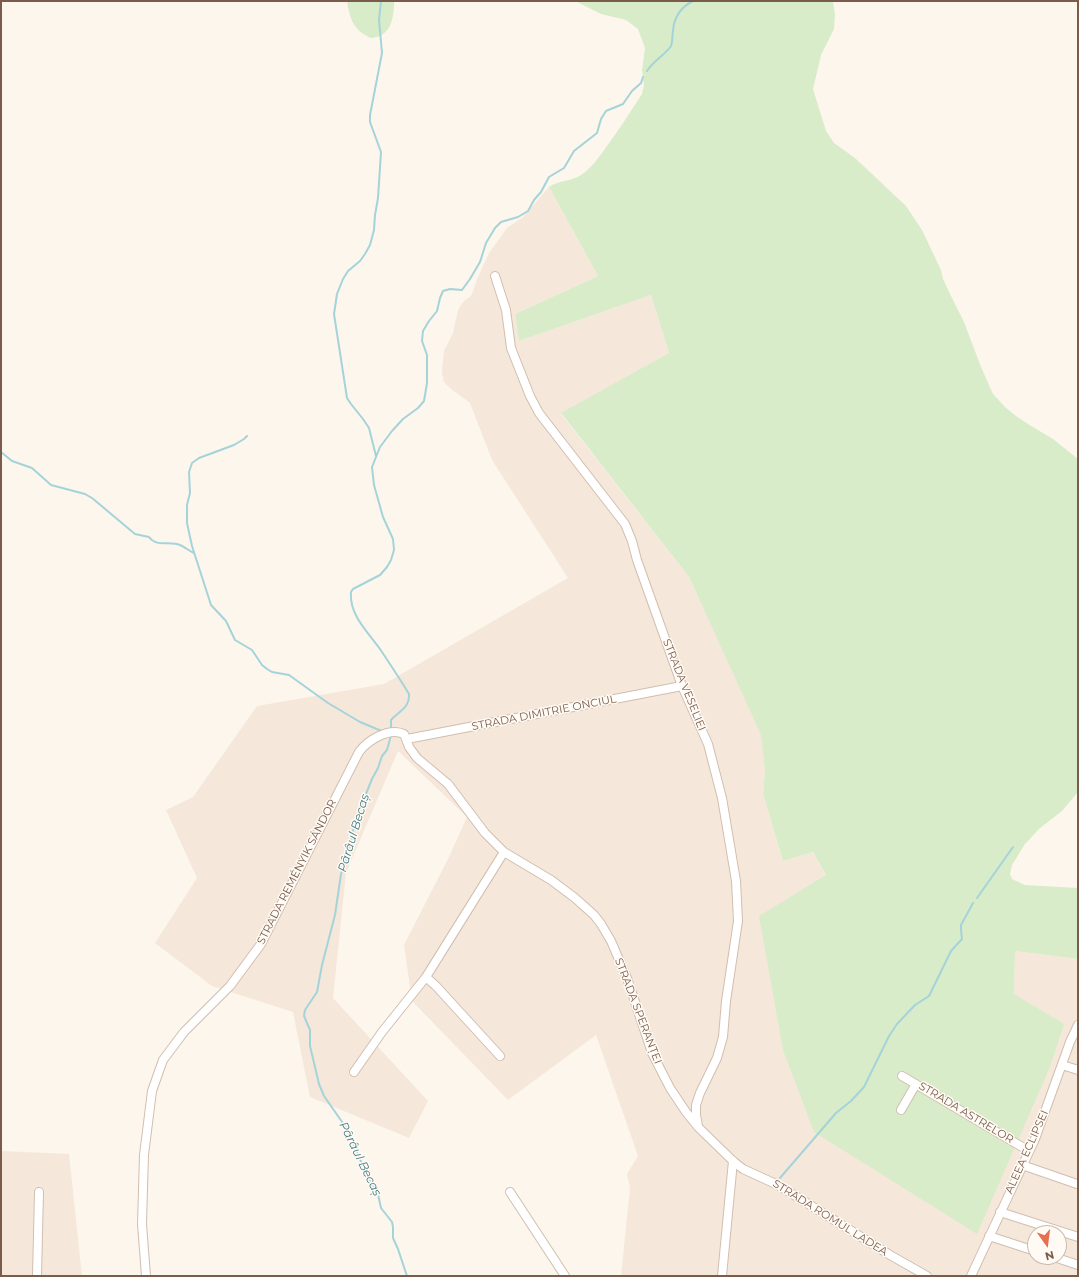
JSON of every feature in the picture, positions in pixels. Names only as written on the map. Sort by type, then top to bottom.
[{"type":"street","name":"STRADA VESELIEI","points":[[495,276],[506,310],[511,348],[530,396],[539,413],[625,524],[682,686],[708,744],[717,776],[734,874],[738,906],[737,930],[726,1001],[723,1037],[718,1058],[696,1105],[698,1127]]},
{"type":"street","name":"STRADA DIMITRIE ONCIUL","points":[[406,737],[682,686]]},
{"type":"street","name":"STRADA REMÉNYIK SÁNDOR","points":[[146,1276],[142,1224],[144,1155],[152,1091],[163,1060],[184,1032],[230,986],[261,944],[359,752],[368,742],[384,734],[398,732],[406,737]]},
{"type":"street","name":"STRADA SPERANȚEI","points":[[406,737],[409,747],[416,758],[448,784],[485,833],[504,852],[551,880],[576,898],[601,924],[627,978],[652,1053],[670,1088],[698,1127]]},
{"type":"street","points":[[354,1072],[382,1032],[426,977],[504,852]]},
{"type":"street","points":[[426,977],[500,1056]]},
{"type":"street","name":"ALEEA ECLIPSEI","points":[[971,1276],[1029,1151],[1046,1111],[1070,1042],[1078,1025]]},
{"type":"street","points":[[1062,1065],[1078,1070]]},
{"type":"street","name":"STRADA ASTRELOR","points":[[902,1076],[1029,1151]]},
{"type":"street","points":[[901,1110],[916,1084]]},
{"type":"street","name":"STRADA ROMUL LADEA","points":[[698,1127],[733,1162],[743,1169],[778,1185],[890,1255],[927,1276]]},
{"type":"street","points":[[722,1276],[733,1162]]},
{"type":"street","points":[[1022,1165],[1077,1184]]},
{"type":"street","points":[[36,1276],[39,1192]]},
{"type":"street","points":[[510,1192],[565,1276]]},
{"type":"street","points":[[1000,1212],[1078,1237]]},
{"type":"street","points":[[989,1236],[1027,1248]]},
{"type":"street","points":[[1067,1261],[1078,1265]]},
{"type":"shaded area","points":[[549,187],[598,276],[515,314],[519,341],[651,295],[669,353],[561,414],[689,577],[762,736],[765,770],[763,794],[783,861],[813,852],[826,875],[1014,994],[1015,951],[1078,959],[1078,1276],[621,1276],[630,1188],[627,1174],[638,1156],[596,1035],[508,1100],[412,1001],[404,945],[448,859],[467,817],[398,751],[346,873],[333,998],[428,1101],[409,1138],[310,1097],[293,1012],[212,986],[155,943],[197,878],[166,810],[193,797],[257,706],[384,684],[568,578],[492,460],[470,403],[444,382],[442,372],[444,351],[453,333],[458,310],[463,302],[471,296],[489,253],[507,228],[523,217]]},
{"type":"shaded area","points":[[2,1151],[69,1154],[82,1276],[1,1276]]},
{"type":"green space","points":[[347,1],[394,1],[390,26],[378,37],[371,38],[365,35],[356,28],[353,23],[349,13]]},
{"type":"green space","points":[[575,1],[833,1],[835,15],[834,29],[821,55],[813,89],[826,131],[834,143],[855,158],[906,206],[922,230],[941,270],[943,279],[964,322],[993,394],[1016,416],[1053,439],[1078,459],[1078,792],[1062,811],[1039,829],[1025,844],[1012,865],[1010,874],[1012,879],[1025,885],[1078,888],[1078,959],[1015,951],[1014,994],[1064,1024],[1050,1067],[977,1234],[814,1132],[783,1050],[759,916],[826,875],[813,852],[783,861],[763,794],[765,770],[761,735],[689,577],[561,413],[669,353],[651,295],[519,341],[515,314],[598,276],[549,187],[556,183],[577,177],[584,173],[592,165],[612,139],[642,94],[644,85],[642,70],[645,48],[638,29],[626,20],[601,14]]},
{"type":"waterway","points":[[376,456],[369,428],[347,398],[334,314],[337,294],[343,279],[348,271],[360,261],[365,254],[370,245],[374,230],[381,152],[370,122],[370,115],[382,53],[379,20],[381,1]]},
{"type":"waterway","points":[[647,71],[671,46],[675,21],[682,9],[693,1]]},
{"type":"waterway","name":"Pârâul Becaș","points":[[391,731],[391,720],[406,706],[408,703],[409,694],[380,649],[356,616],[351,600],[351,592],[353,589],[380,575],[391,560],[394,550],[393,539],[383,517],[374,485],[372,467],[380,447],[392,431],[403,419],[418,408],[424,401],[427,383],[427,355],[422,341],[423,331],[437,311],[443,291],[450,289],[462,290],[470,279],[480,262],[486,243],[495,228],[501,222],[518,217],[528,211],[549,177],[564,168],[574,151],[597,133],[601,119],[606,111],[623,104],[632,91],[641,83],[643,77]]},
{"type":"waterway","points":[[247,436],[234,445],[199,458],[192,463],[189,472],[190,493],[187,505],[187,523],[192,546],[211,605],[226,621],[235,640],[252,650],[262,665],[267,669],[272,672],[289,675],[328,703],[360,722],[384,732]]},
{"type":"waterway","points":[[1,452],[12,461],[32,468],[51,485],[85,494],[92,498],[135,534],[149,537],[159,543],[172,543],[180,545],[194,553]]},
{"type":"waterway","name":"Pârâul Becaș","points":[[391,735],[387,750],[382,756],[355,821],[349,853],[341,874],[335,915],[322,965],[317,992],[305,1010],[304,1016],[310,1030],[310,1046],[319,1084],[324,1096],[347,1129],[366,1173],[378,1194],[381,1208],[392,1222],[393,1238],[407,1276]]},
{"type":"waterway","points":[[977,898],[1013,847]]},
{"type":"waterway","points":[[780,1178],[836,1113],[851,1101],[864,1087],[889,1036],[897,1024],[915,1005],[929,996],[951,951],[962,939],[961,925],[973,903]]}]
